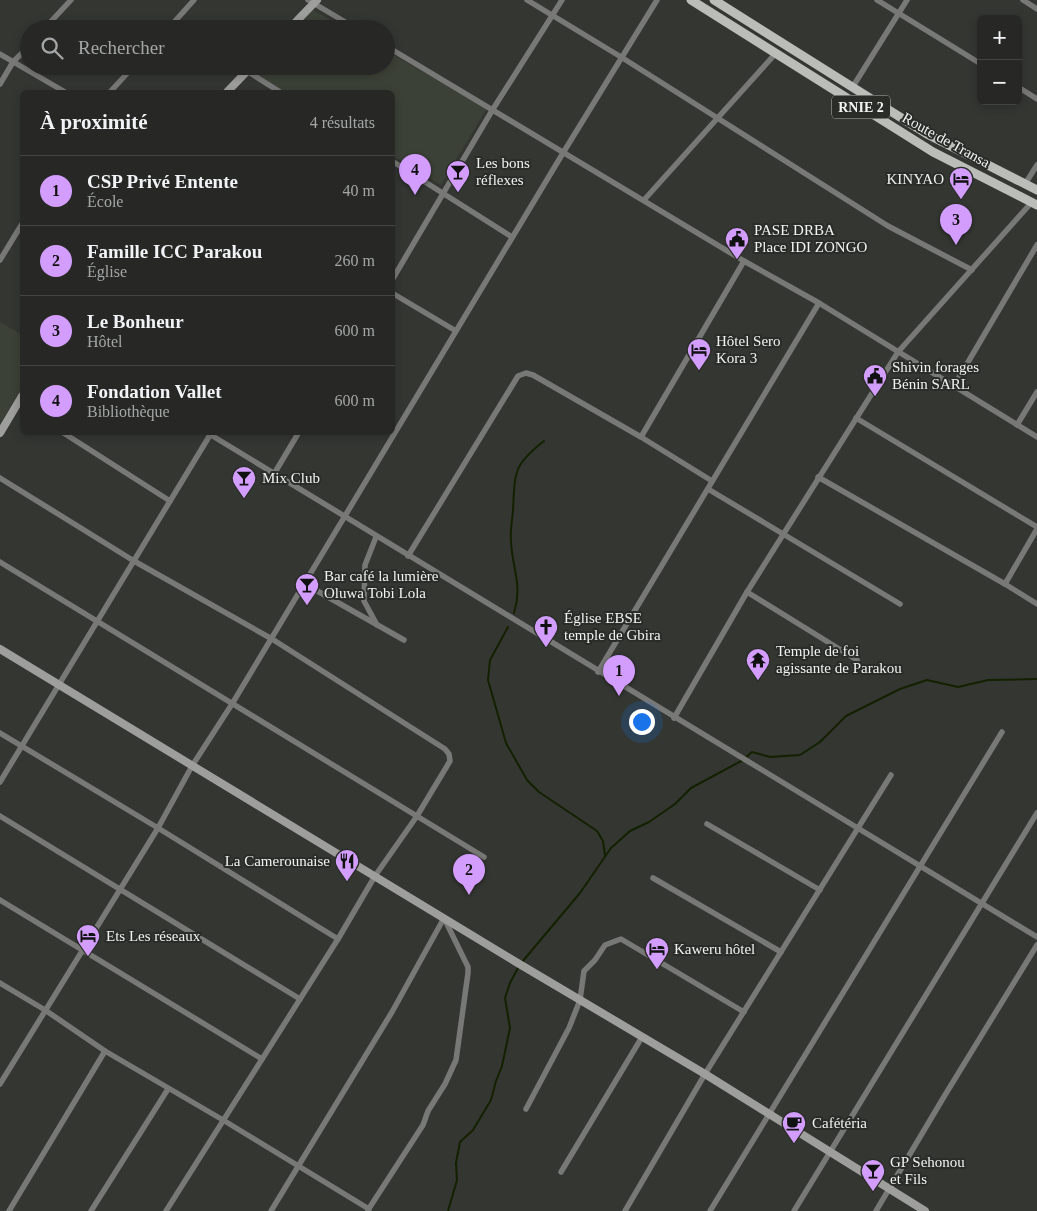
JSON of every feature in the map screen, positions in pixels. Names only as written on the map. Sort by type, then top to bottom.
[{"type":"main road","name":"Route de Transa","points":[[691,0],[933,152],[1034,204]]},
{"type":"main road","name":"Route de Transa","points":[[714,0],[927,134],[1037,190]]},
{"type":"street","points":[[52,20],[71,0]]},
{"type":"street","points":[[176,20],[194,0]]},
{"type":"street","points":[[527,0],[621,57],[888,226],[972,270]]},
{"type":"street","points":[[395,275],[493,109],[562,0]]},
{"type":"street","points":[[395,433],[657,0]]},
{"type":"street","points":[[877,0],[977,62]]},
{"type":"street","points":[[852,88],[907,0]]},
{"type":"street","points":[[1023,0],[1037,9]]},
{"type":"street","points":[[297,20],[313,1],[343,20]]},
{"type":"street","points":[[395,51],[563,153],[819,303],[1037,437]]},
{"type":"street","points":[[644,200],[776,53]]},
{"type":"street","points":[[0,54],[20,66]]},
{"type":"street","points":[[0,84],[13,62],[20,55]]},
{"type":"street","points":[[36,75],[62,90]]},
{"type":"street","points":[[112,90],[126,75]]},
{"type":"street","points":[[230,90],[244,75]]},
{"type":"street","points":[[257,75],[277,90]]},
{"type":"street","points":[[1022,89],[1037,98]]},
{"type":"street","points":[[395,163],[512,237]]},
{"type":"street","points":[[1025,184],[1037,165]]},
{"type":"street","points":[[674,718],[747,592],[898,352],[1034,204]]},
{"type":"street","points":[[0,260],[20,227]]},
{"type":"street","points":[[954,386],[1037,245]]},
{"type":"street","points":[[641,437],[744,260]]},
{"type":"street","points":[[395,295],[456,331]]},
{"type":"street","points":[[598,672],[819,303]]},
{"type":"street","points":[[408,556],[518,376],[526,373],[533,375],[641,437],[712,482]]},
{"type":"street","points":[[1017,425],[1037,392]]},
{"type":"street","points":[[0,433],[20,406]]},
{"type":"street","points":[[856,418],[1037,528],[1005,584]]},
{"type":"street","points":[[67,435],[170,502]]},
{"type":"street","points":[[0,782],[170,502],[207,435]]},
{"type":"street","points":[[210,435],[1037,938]]},
{"type":"street","points":[[274,474],[297,435]]},
{"type":"street","points":[[0,1084],[158,828],[192,766],[272,639],[394,435]]},
{"type":"street","points":[[818,477],[1037,604]]},
{"type":"street","points":[[0,478],[134,561],[272,639],[437,744],[449,754],[450,761],[417,816],[375,876],[338,940],[166,1211]]},
{"type":"street","points":[[708,489],[900,604]]},
{"type":"street","points":[[376,536],[365,565],[364,601],[377,625]]},
{"type":"street","points":[[0,562],[484,857]]},
{"type":"street","points":[[305,584],[404,640]]},
{"type":"street","points":[[747,592],[857,660]]},
{"type":"street","points":[[0,649],[516,962],[705,1074],[925,1211]]},
{"type":"street","points":[[710,1211],[1002,732]]},
{"type":"street","points":[[0,734],[158,828],[338,940]]},
{"type":"street","points":[[625,1211],[705,1074],[891,775]]},
{"type":"street","points":[[794,1211],[1037,813]]},
{"type":"street","points":[[0,816],[300,999]]},
{"type":"street","points":[[707,824],[820,890]]},
{"type":"street","points":[[653,878],[781,952]]},
{"type":"street","points":[[0,900],[262,1059]]},
{"type":"street","points":[[272,1211],[392,1012],[444,918]]},
{"type":"street","points":[[0,983],[45,1010],[105,1051],[223,1120],[368,1210],[422,1125],[456,1060],[468,966],[444,918]]},
{"type":"street","points":[[526,1109],[569,1028],[580,1000],[584,971],[596,960],[605,946],[621,939],[744,1012]]},
{"type":"street","points":[[876,1211],[944,1095],[1037,944]]},
{"type":"street","points":[[561,1172],[642,1037]]},
{"type":"street","points":[[9,1211],[105,1051]]},
{"type":"street","points":[[91,1211],[168,1089]]},
{"type":"shaded area","points":[[313,10],[331,20],[304,20]]},
{"type":"shaded area","points":[[395,56],[487,108],[441,185],[395,157],[395,90],[281,90],[255,75],[395,75]]},
{"type":"shaded area","points":[[0,322],[20,334],[20,390],[0,424]]},
{"type":"waterway","points":[[514,613],[517,585],[511,534],[515,479],[517,471],[526,457],[544,441]]},
{"type":"waterway","points":[[508,627],[490,660],[488,680],[506,743],[527,780],[539,792],[597,831],[603,841],[605,855]]},
{"type":"waterway","points":[[522,962],[580,893],[611,848],[630,831],[649,822],[675,804],[691,788],[743,760],[752,752],[770,757],[800,755],[820,742],[846,716],[900,689],[927,680],[958,687],[988,680],[1037,679]]},
{"type":"waterway","points":[[448,1211],[457,1180],[456,1163],[460,1142],[473,1130],[491,1100],[502,1066],[510,1028],[505,998],[519,966]]},
{"type":"place","name":"Les bons réflexes","points":[[458,193]]},
{"type":"place","name":"Fondation Vallet","points":[[415,195]]},
{"type":"place","name":"KINYAO","points":[[961,200]]},
{"type":"place","name":"Le Bonheur","points":[[956,245]]},
{"type":"place","name":"PASE DRBA Place IDI ZONGO","points":[[737,260]]},
{"type":"place","name":"Hôtel Sero Kora 3","points":[[699,371]]},
{"type":"place","name":"Shivin forages Bénin SARL","points":[[875,397]]},
{"type":"place","name":"Mix Club","points":[[244,499]]},
{"type":"place","name":"Bar café la lumière Oluwa Tobi Lola","points":[[307,606]]},
{"type":"place","name":"Église EBSE temple de Gbira","points":[[546,648]]},
{"type":"place","name":"Temple de foi agissante de Parakou","points":[[758,681]]},
{"type":"place","name":"CSP Privé Entente","points":[[619,696]]},
{"type":"place","name":"La Camerounaise","points":[[347,882]]},
{"type":"place","name":"Famille ICC Parakou","points":[[469,895]]},
{"type":"place","name":"Ets Les réseaux","points":[[88,957]]},
{"type":"place","name":"Kaweru hôtel","points":[[657,970]]},
{"type":"place","name":"Cafétéria","points":[[794,1144]]},
{"type":"place","name":"GP Sehonou et Fils","points":[[873,1192]]}]
